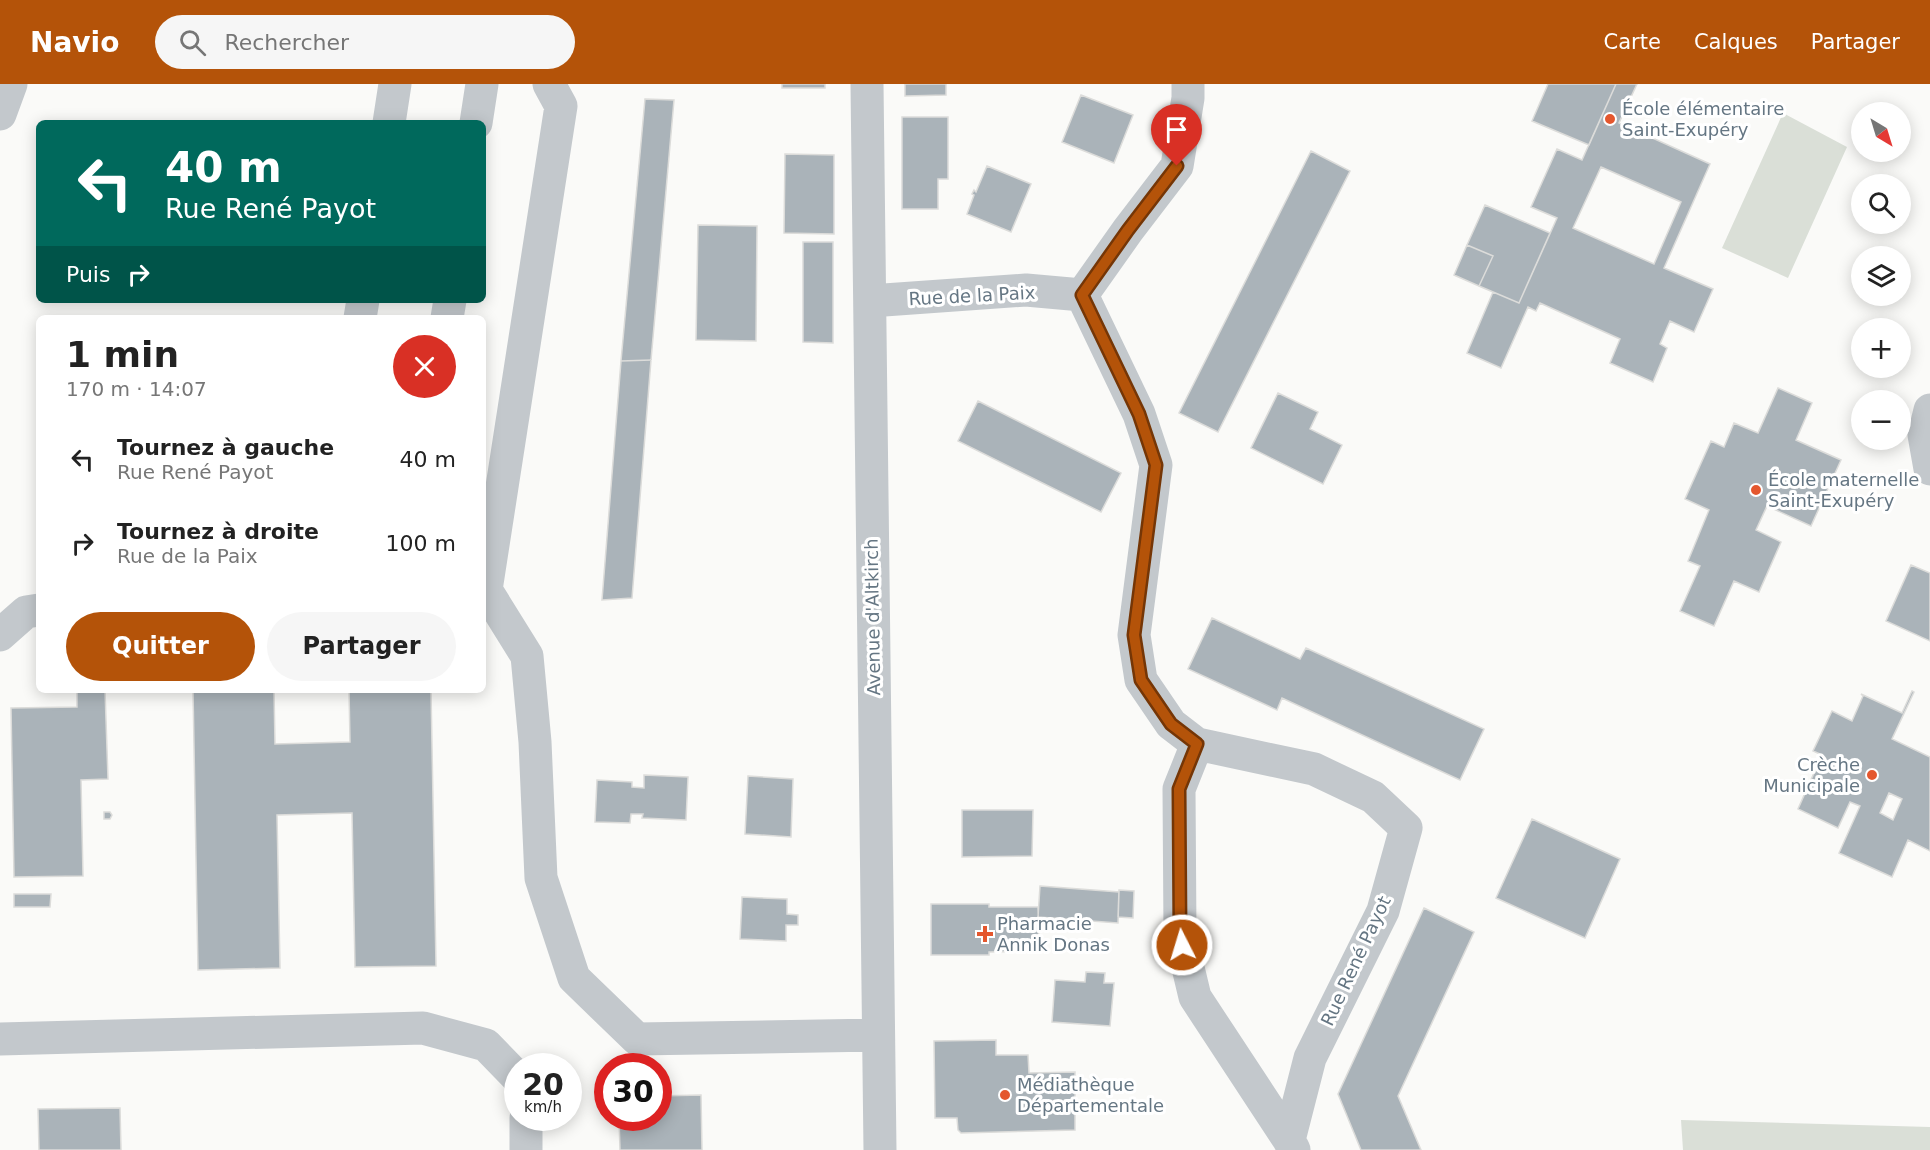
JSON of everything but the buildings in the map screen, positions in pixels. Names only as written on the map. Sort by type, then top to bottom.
[{"type":"street","points":[[0,114],[10,84]]},
{"type":"street","points":[[389,120],[395,84]]},
{"type":"street","points":[[476,120],[482,84]]},
{"type":"street","name":"Avenue d'Altkirch","points":[[867,84],[880,1150]]},
{"type":"street","points":[[1082,295],[1177,166],[1188,98],[1188,84]]},
{"type":"street","points":[[486,577],[558,91]]},
{"type":"street","name":"Rue de la Paix","points":[[870,301],[1026,291],[1082,295]]},
{"type":"street","name":"Rue René Payot","points":[[1082,295],[1139,414],[1156,465],[1134,635],[1141,680],[1171,724],[1197,744],[1314,769],[1373,797],[1406,828],[1383,911],[1310,1058],[1291,1145]]},
{"type":"street","points":[[1930,410],[1924,435],[1930,469]]},
{"type":"street","points":[[486,593],[527,656],[541,878],[574,978],[637,1039],[878,1035]]},
{"type":"street","points":[[0,635],[26,612],[36,610]]},
{"type":"street","name":"Rue René Payot","points":[[1197,744],[1179,789],[1182,945],[1195,997],[1291,1145]]},
{"type":"street","points":[[0,1039],[423,1028],[486,1045],[504,1064]]},
{"type":"street","points":[[525,1131],[526,1150]]},
{"type":"shaded area","points":[[1783,113],[1847,147],[1788,278],[1722,248]]},
{"type":"shaded area","points":[[1681,1120],[1930,1127],[1930,1150],[1683,1150]]},
{"type":"place","name":"École élémentaire Saint-Exupéry","points":[[1610,119]]},
{"type":"place","name":"École maternelle Saint-Exupéry","points":[[1756,490]]},
{"type":"place","name":"Crèche Municipale","points":[[1872,775]]},
{"type":"place","name":"Pharmacie Annik Donas","points":[[985,934]]},
{"type":"place","name":"Médiathèque Départementale","points":[[1005,1095]]},
{"type":"route","points":[[1177,166],[1082,295],[1139,414],[1156,465],[1134,635],[1141,680],[1171,724],[1197,744],[1179,789],[1182,945]]}]
